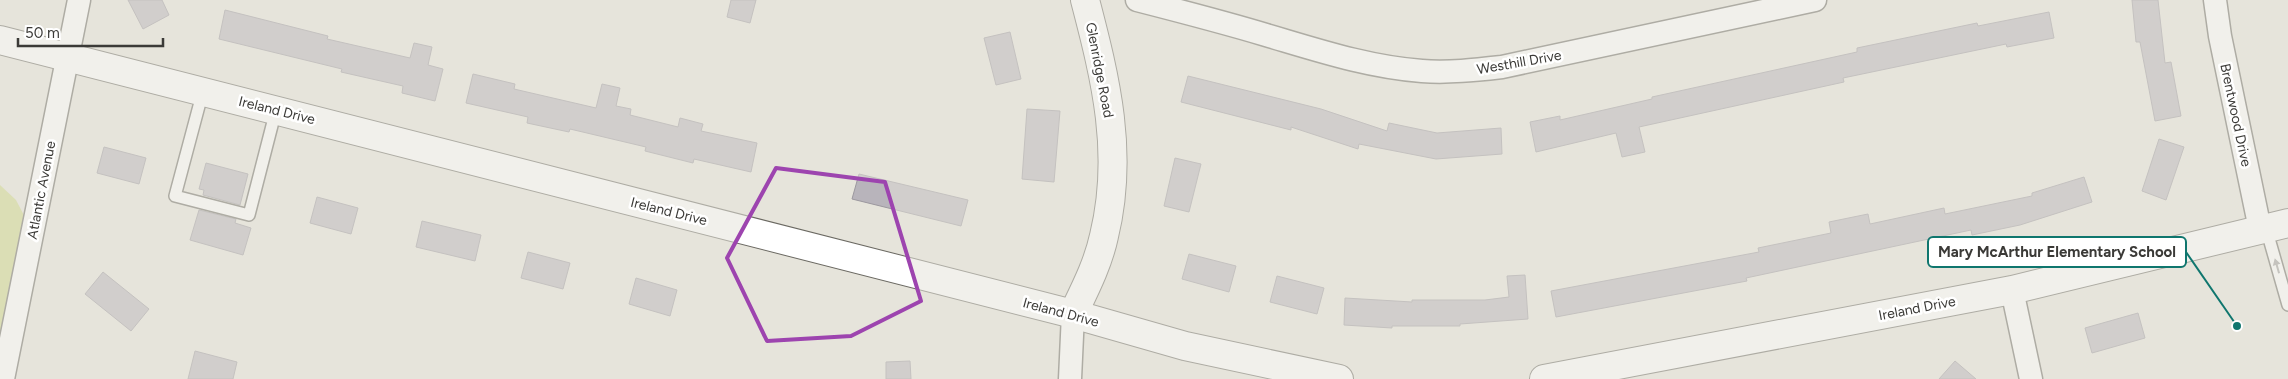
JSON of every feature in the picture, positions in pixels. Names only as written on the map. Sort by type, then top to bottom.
[{"type":"main road","name":"Glenridge Road","points":[[1073,314],[1092,275],[1104,237],[1111,198],[1113,154],[1110,111],[1104,76],[1085,0]]},
{"type":"main road","name":"Ireland Drive","points":[[0,40],[1073,314],[1185,346],[1339,379]]},
{"type":"main road","name":"Ireland Drive","points":[[1544,379],[2012,290],[2271,227]]},
{"type":"street","name":"Atlantic Avenue","points":[[3,379],[79,0]]},
{"type":"street","name":"Westhill Drive","points":[[1137,0],[1379,66],[1422,71],[1462,71],[1502,68],[1815,0]]},
{"type":"street","name":"Brentwood Drive","points":[[2215,0],[2220,36],[2271,227]]},
{"type":"street","points":[[2012,290],[2031,379]]},
{"type":"street","points":[[1070,379],[1073,314]]},
{"type":"lane","points":[[203,92],[175,196],[249,215],[276,110]]},
{"type":"lane","points":[[2271,227],[2288,305]]},
{"type":"highlighted area","points":[[776,168],[885,182],[921,301],[851,336],[767,341],[727,258]]},
{"type":"green space","points":[[0,185],[16,200],[39,244],[15,379],[0,379]]},
{"type":"building","points":[[128,0],[162,0],[169,15],[143,29]]},
{"type":"building","points":[[731,0],[756,0],[750,23],[727,17]]},
{"type":"building","points":[[2132,0],[2158,0],[2165,63],[2171,62],[2181,116],[2155,121],[2140,42],[2136,42]]},
{"type":"building","points":[[225,10],[328,36],[327,39],[410,58],[414,43],[432,47],[428,65],[443,69],[435,101],[402,93],[403,86],[341,72],[342,69],[219,39]]},
{"type":"building","points":[[2049,12],[2054,38],[2007,47],[2006,44],[1843,78],[1844,82],[1639,127],[1645,152],[1622,157],[1616,133],[1536,152],[1530,122],[1560,116],[1560,120],[1652,99],[1652,97],[1857,52],[1857,48],[1977,23],[1978,26]]},
{"type":"building","points":[[1010,32],[1021,79],[996,85],[984,38]]},
{"type":"building","points":[[473,74],[515,84],[514,89],[596,108],[602,84],[620,88],[616,106],[631,109],[630,115],[678,127],[680,118],[703,124],[701,131],[757,143],[751,172],[694,159],[693,163],[645,151],[646,147],[570,129],[569,132],[527,123],[528,117],[466,103]]},
{"type":"building","points":[[1188,76],[1321,109],[1387,131],[1389,123],[1437,133],[1501,128],[1502,154],[1436,159],[1359,144],[1358,149],[1291,127],[1291,130],[1181,102]]},
{"type":"building","points":[[1027,109],[1060,111],[1054,182],[1022,179]]},
{"type":"building","points":[[2159,139],[2184,147],[2166,200],[2142,191]]},
{"type":"building","points":[[104,147],[146,158],[139,184],[97,173]]},
{"type":"building","points":[[1175,158],[1201,164],[1189,212],[1164,206]]},
{"type":"building","points":[[206,163],[248,174],[240,205],[203,195],[204,190],[199,189]]},
{"type":"building","points":[[859,174],[968,200],[961,226],[852,199]]},
{"type":"building","points":[[2084,177],[2092,202],[2020,225],[1972,235],[1971,230],[1746,278],[1747,281],[1556,317],[1551,291],[1759,252],[1758,248],[1831,233],[1829,222],[1868,214],[1870,224],[1944,208],[1945,214],[2032,196],[2032,193]]},
{"type":"building","points":[[317,197],[358,208],[351,234],[310,223]]},
{"type":"building","points":[[199,210],[236,219],[235,223],[251,228],[243,255],[190,240]]},
{"type":"building","points":[[422,221],[481,235],[475,261],[416,247]]},
{"type":"building","points":[[528,252],[570,263],[563,289],[521,278]]},
{"type":"building","points":[[1189,254],[1236,266],[1229,292],[1182,279]]},
{"type":"building","points":[[103,272],[149,309],[131,331],[85,294]]},
{"type":"building","points":[[1525,275],[1528,319],[1460,324],[1460,326],[1392,326],[1392,328],[1344,325],[1345,298],[1412,302],[1412,300],[1485,300],[1509,297],[1507,276]]},
{"type":"building","points":[[1277,276],[1324,288],[1317,314],[1270,302]]},
{"type":"building","points":[[636,278],[677,290],[670,316],[629,304]]},
{"type":"building","points":[[2138,313],[2145,338],[2092,353],[2085,328]]},
{"type":"building","points":[[195,351],[237,362],[233,379],[188,379]]},
{"type":"building","points":[[910,361],[911,379],[886,379],[886,362]]},
{"type":"building","points":[[1955,361],[1976,379],[1939,379]]},
{"type":"place","name":"Mary McArthur Elementary School","points":[[2237,326]]}]
